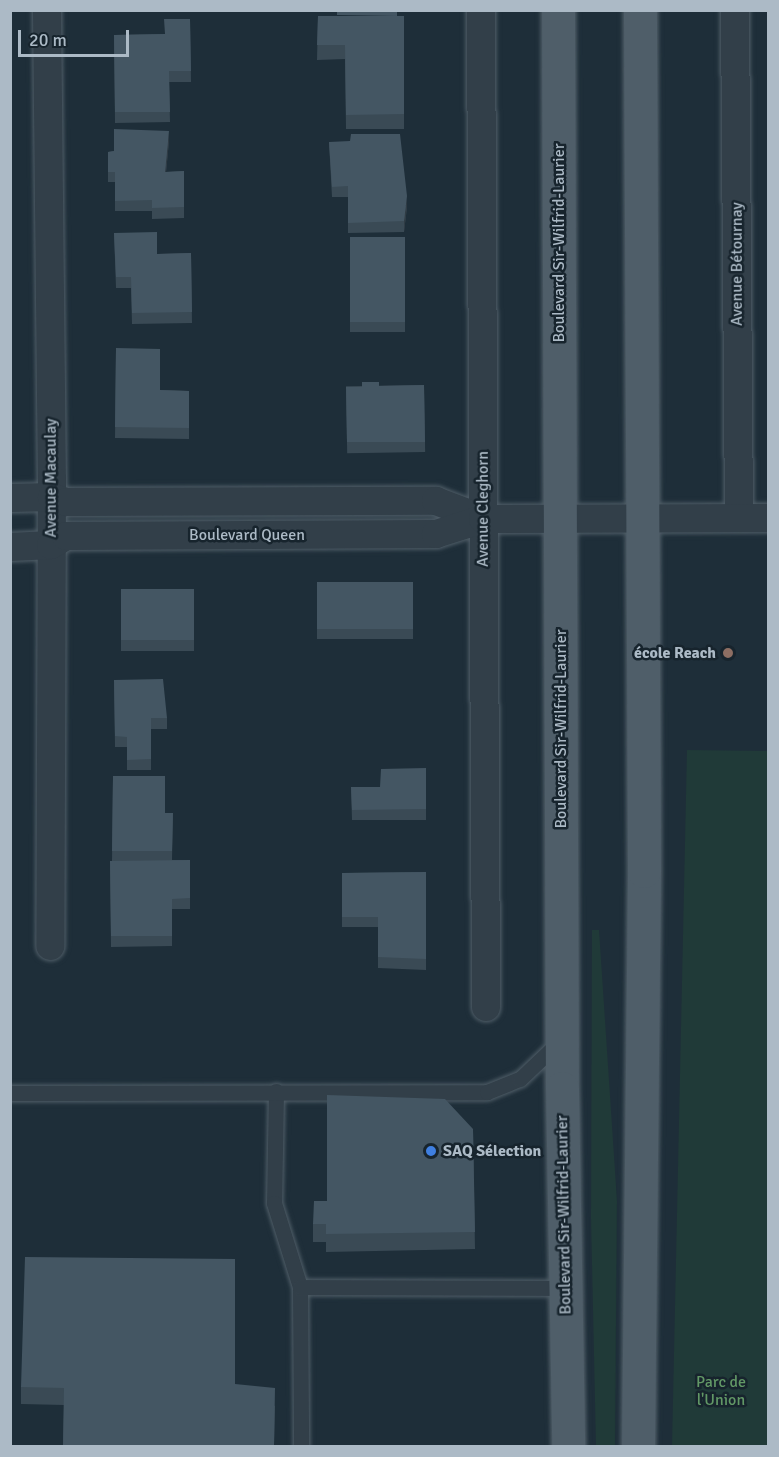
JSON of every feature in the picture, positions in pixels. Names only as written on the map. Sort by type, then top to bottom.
[{"type":"main road","name":"Boulevard Sir-Wilfrid-Laurier","points":[[558,10],[562,1040],[568,1446]]},
{"type":"main road","points":[[638,1446],[643,518],[640,10]]},
{"type":"street","name":"Avenue Macaulay","points":[[47,10],[52,497],[50,946]]},
{"type":"street","name":"Avenue Cleghorn","points":[[481,10],[486,1007]]},
{"type":"street","name":"Avenue Bétournay","points":[[735,10],[739,518]]},
{"type":"street","name":"Boulevard Queen","points":[[10,498],[52,497],[66,502],[436,501],[483,519]]},
{"type":"street","name":"Boulevard Queen","points":[[10,547],[51,545],[66,536],[436,534],[483,519],[768,518]]},
{"type":"lane","points":[[10,1093],[476,1092],[511,1086],[562,1040]]},
{"type":"lane","points":[[276,1091],[274,1203],[300,1287],[301,1446]]},
{"type":"lane","points":[[300,1287],[565,1288]]},
{"type":"green space","name":"Parc de l'Union","points":[[687,750],[768,751],[768,1446],[672,1446]]},
{"type":"green space","points":[[592,930],[599,930],[617,1201],[615,1446],[596,1446],[591,1218]]},
{"type":"building","points":[[337,10],[397,10],[397,16],[337,15]]},
{"type":"building","points":[[318,16],[404,16],[404,114],[346,115],[345,45],[317,45]]},
{"type":"building","points":[[164,19],[190,19],[191,71],[169,71],[170,112],[115,112],[114,35],[165,34]]},
{"type":"building","points":[[114,129],[169,131],[165,172],[184,171],[184,207],[152,208],[152,200],[115,201],[115,172],[108,172],[108,152],[114,151]]},
{"type":"building","points":[[351,134],[400,134],[407,196],[404,221],[348,223],[348,186],[332,187],[329,142],[350,141]]},
{"type":"building","points":[[157,232],[157,254],[191,253],[192,312],[132,313],[131,277],[116,277],[114,233]]},
{"type":"building","points":[[350,237],[405,237],[405,322],[350,322]]},
{"type":"building","points":[[116,348],[160,349],[160,390],[189,391],[189,428],[115,427]]},
{"type":"building","points":[[362,382],[379,382],[379,386],[424,385],[425,442],[347,442],[346,387],[362,387]]},
{"type":"building","points":[[317,582],[413,582],[413,629],[317,629]]},
{"type":"building","points":[[121,589],[194,589],[194,640],[121,640]]},
{"type":"building","points":[[163,679],[167,718],[151,718],[151,759],[127,760],[127,737],[115,736],[114,680]]},
{"type":"building","points":[[426,768],[426,809],[352,810],[351,787],[380,787],[381,769]]},
{"type":"building","points":[[113,776],[165,776],[165,813],[173,813],[172,851],[112,851]]},
{"type":"building","points":[[190,860],[190,898],[172,899],[172,936],[111,936],[110,861]]},
{"type":"building","points":[[426,872],[426,959],[378,957],[378,917],[342,917],[342,873]]},
{"type":"building","points":[[327,1095],[445,1099],[473,1129],[475,1232],[326,1234],[326,1224],[313,1224],[314,1201],[327,1201]]},
{"type":"building","points":[[25,1257],[235,1259],[235,1384],[275,1388],[274,1446],[63,1446],[64,1388],[21,1387]]},
{"type":"place","name":"école Reach","points":[[728,653]]},
{"type":"place","name":"SAQ Sélection","points":[[431,1151]]}]
